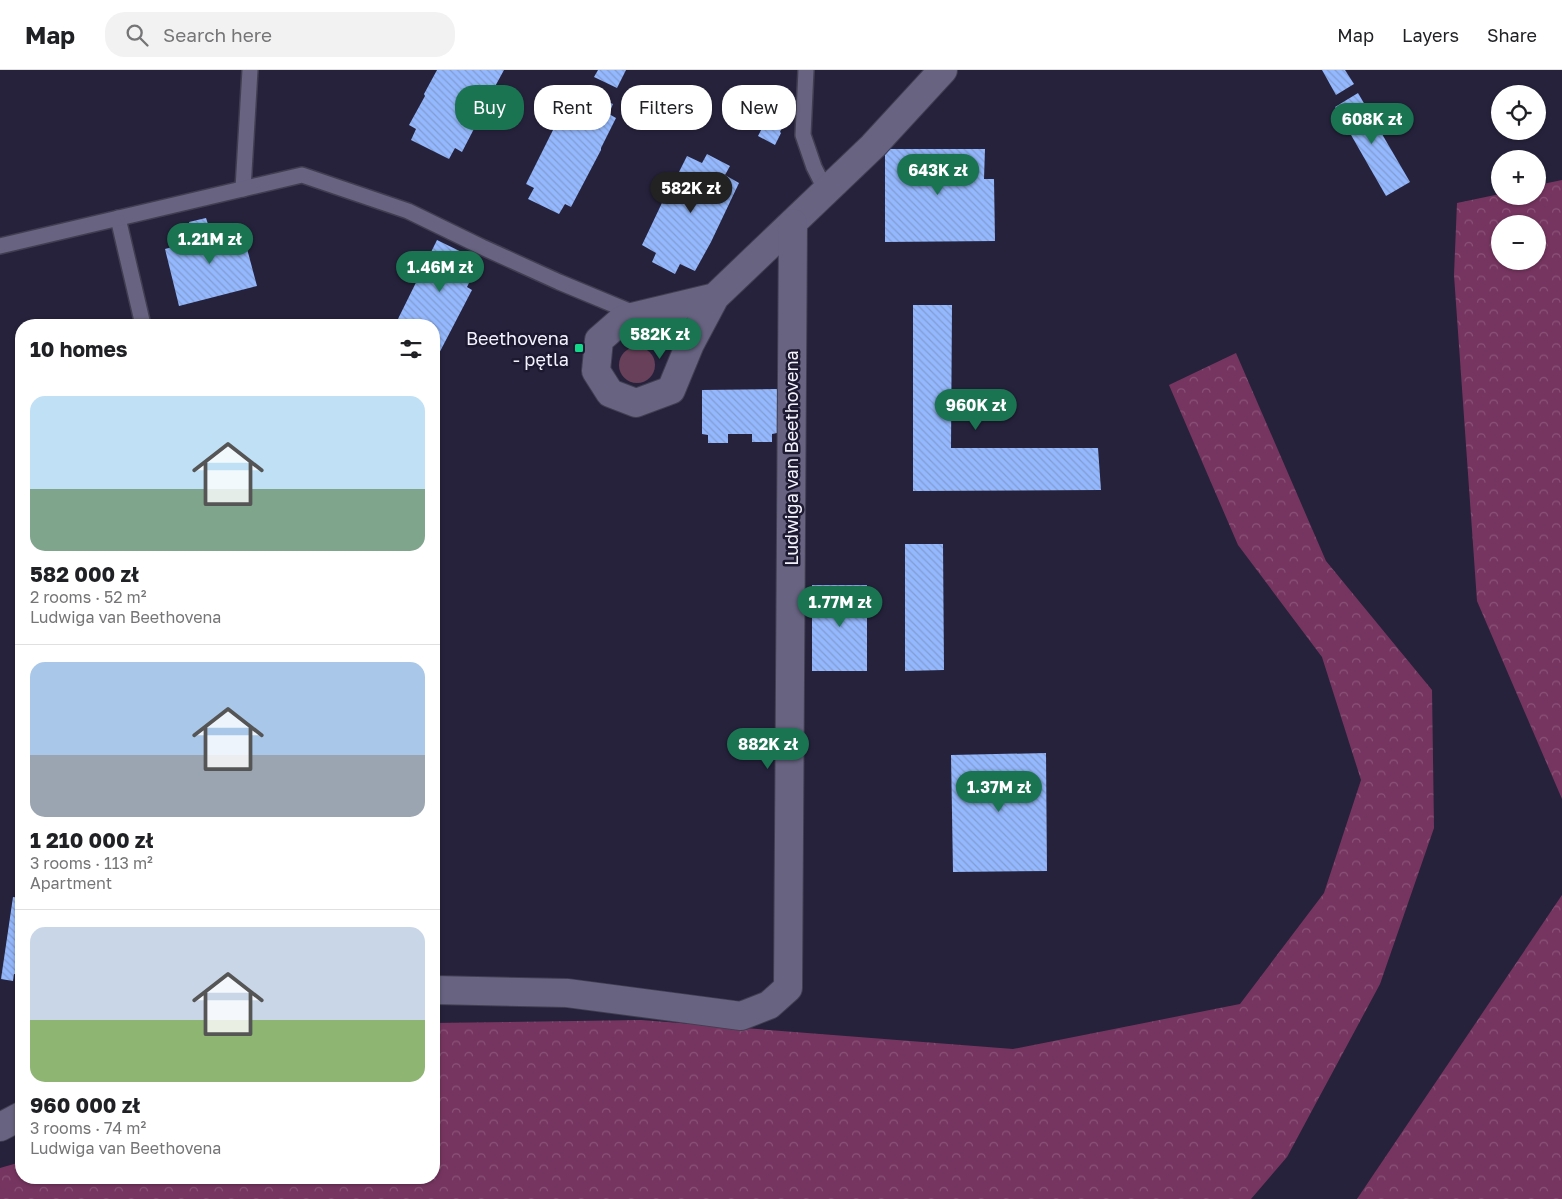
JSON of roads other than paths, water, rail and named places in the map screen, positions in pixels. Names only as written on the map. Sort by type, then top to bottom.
[{"type":"street","points":[[715,297],[623,319],[599,340],[596,371],[610,393],[636,404],[671,390],[690,344],[715,297],[872,146],[943,70]]},
{"type":"street","name":"Ludwiga van Beethovena","points":[[440,990],[567,993],[741,1016],[769,1005],[788,988],[793,223]]},
{"type":"street","points":[[0,1127],[15,1119]]},
{"type":"lane","points":[[243,189],[250,70]]},
{"type":"lane","points":[[806,70],[803,135],[814,167],[826,191]]},
{"type":"lane","points":[[0,246],[302,175],[408,210],[482,247],[559,282],[640,315]]},
{"type":"lane","points":[[118,218],[142,319]]},
{"type":"place","name":"Beethovena - pętla","points":[[579,348]]}]
